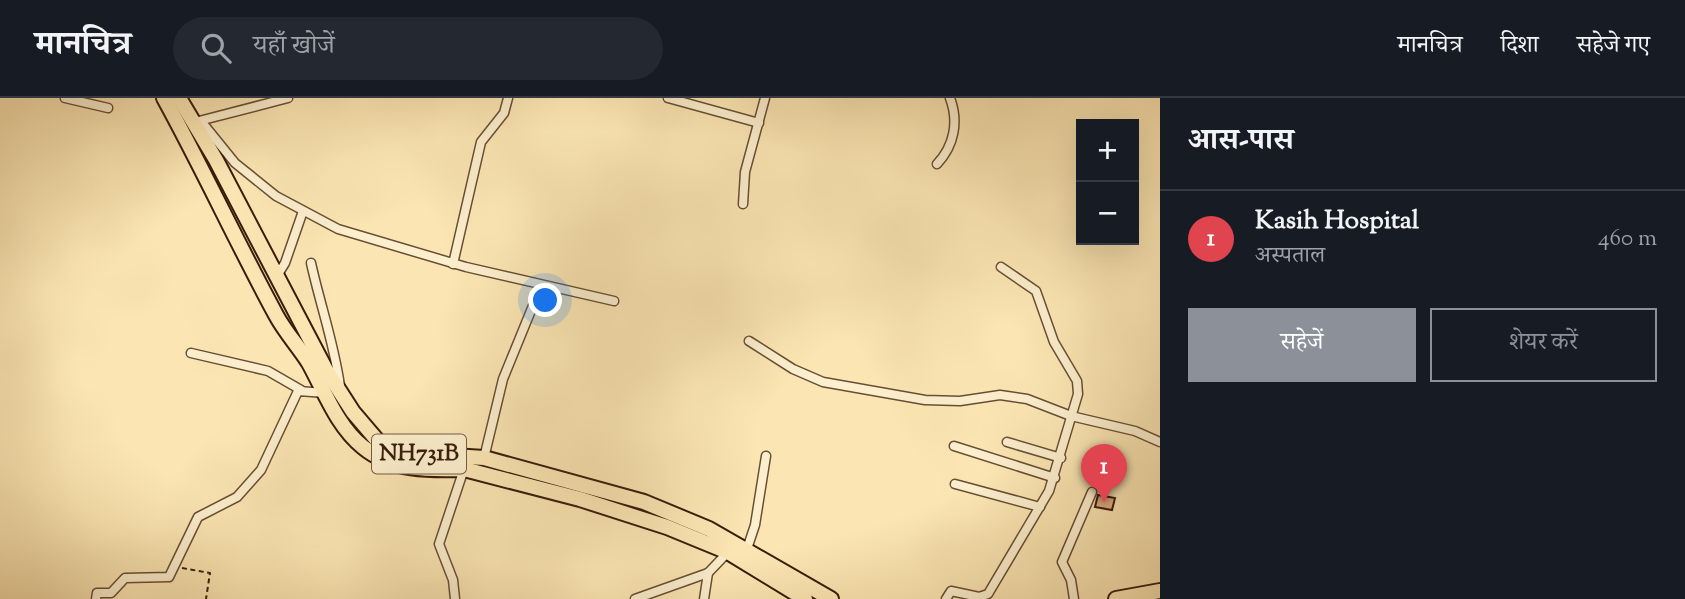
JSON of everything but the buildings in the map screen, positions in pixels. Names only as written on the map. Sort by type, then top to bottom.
[{"type":"highway","points":[[164,98],[206,174],[277,317],[326,393],[342,425],[363,447],[383,460],[410,468],[464,469],[637,515],[737,548],[805,599]]},
{"type":"highway","name":"NH731B","points":[[179,98],[197,122],[276,277],[341,395],[382,446],[408,453],[484,458],[644,502],[684,516],[831,599]]},
{"type":"highway","points":[[1116,599],[1160,591]]},
{"type":"street","points":[[65,98],[108,108]]},
{"type":"street","points":[[288,98],[197,122],[235,163],[276,196],[364,239],[541,286],[614,301]]},
{"type":"street","points":[[453,264],[481,142],[505,113],[508,98]]},
{"type":"street","points":[[668,98],[760,123]]},
{"type":"street","points":[[743,204],[746,172],[765,98]]},
{"type":"street","points":[[937,164],[951,147],[953,138],[955,111],[950,98]]},
{"type":"street","points":[[276,277],[285,263],[303,211]]},
{"type":"street","points":[[312,263],[319,300],[331,331],[341,395]]},
{"type":"street","points":[[946,599],[951,591],[979,597],[988,594],[1055,478],[1078,386],[1054,342],[1041,300],[1031,285],[1001,267]]},
{"type":"street","points":[[484,458],[503,379],[541,286]]},
{"type":"street","points":[[749,341],[793,369],[823,382],[925,400],[960,401],[1000,395],[1027,399],[1071,416],[1135,431],[1160,442]]},
{"type":"street","points":[[191,353],[268,371],[301,390],[326,393]]},
{"type":"street","points":[[96,599],[97,593],[111,593],[125,578],[169,577],[198,517],[237,497],[261,470],[296,394],[301,390]]},
{"type":"street","points":[[1007,442],[1061,458]]},
{"type":"street","points":[[954,446],[1055,478]]},
{"type":"street","points":[[635,599],[708,572],[737,548],[755,525],[766,456]]},
{"type":"street","points":[[455,599],[453,580],[439,544],[464,469]]},
{"type":"street","points":[[955,484],[1040,507]]},
{"type":"street","points":[[1074,599],[1071,579],[1062,565],[1092,492]]},
{"type":"street","points":[[704,599],[708,572]]},
{"type":"path","points":[[183,558],[181,568],[210,573],[206,599]]},
{"type":"place","name":"Kasih Hospital","points":[[1104,502]]}]
